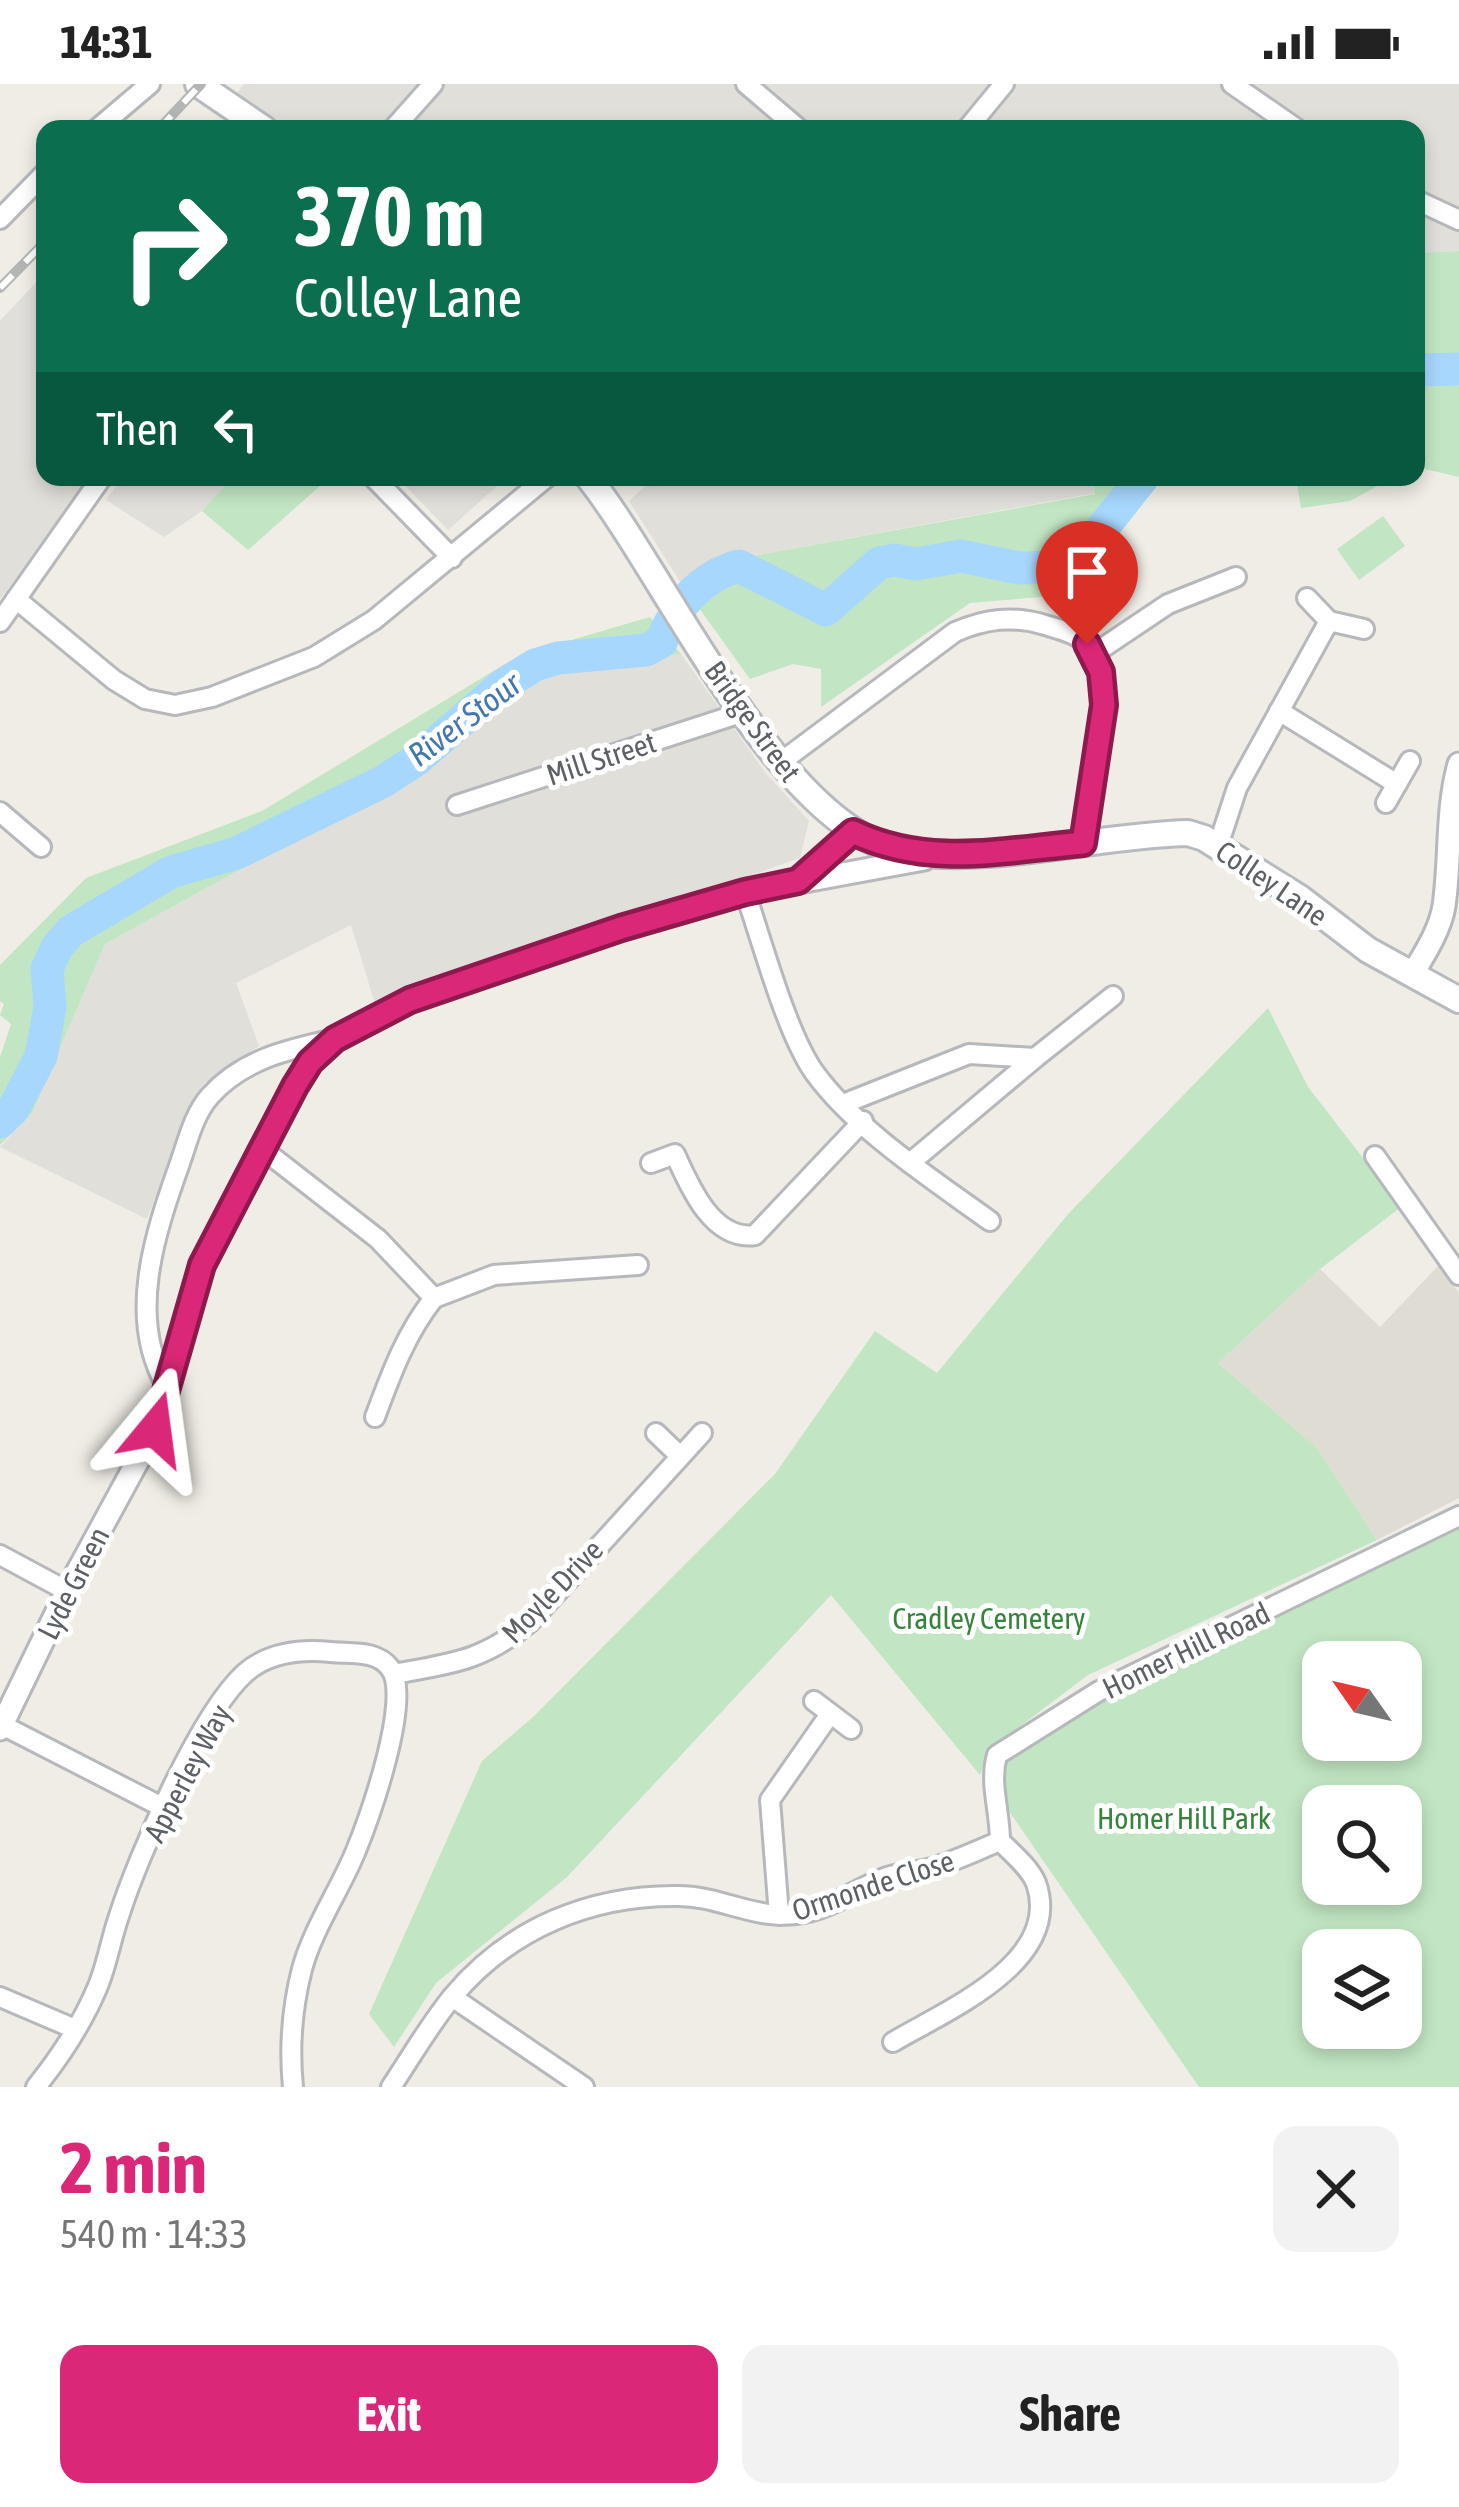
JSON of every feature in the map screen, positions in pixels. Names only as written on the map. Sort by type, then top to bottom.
[{"type":"main road","points":[[198,84],[250,120]]},
{"type":"main road","name":"Bridge Street","points":[[594,486],[699,647],[802,790],[853,832]]},
{"type":"main road","name":"Colley Lane","points":[[853,832],[894,850],[944,855],[1189,833],[1300,898],[1368,950],[1459,1000]]},
{"type":"street","points":[[108,120],[150,84]]},
{"type":"street","points":[[401,120],[434,84]]},
{"type":"street","points":[[746,84],[789,120]]},
{"type":"street","points":[[975,120],[1004,84]]},
{"type":"street","points":[[1232,84],[1285,120]]},
{"type":"street","points":[[0,219],[36,182]]},
{"type":"street","points":[[1425,204],[1459,220]]},
{"type":"street","points":[[0,622],[96,486]]},
{"type":"street","points":[[383,486],[452,558]]},
{"type":"street","points":[[16,599],[114,680],[145,699],[175,705],[212,697],[314,657],[374,620],[536,486]]},
{"type":"street","points":[[1093,655],[1168,604],[1236,578]]},
{"type":"street","points":[[1307,598],[1329,621],[1364,629]]},
{"type":"street","points":[[781,761],[955,632],[978,622],[1029,620],[1067,631],[1087,644],[1101,672],[1104,705],[1083,843]]},
{"type":"street","points":[[1218,846],[1237,788],[1329,621]]},
{"type":"street","points":[[1279,711],[1397,784]]},
{"type":"street","name":"Mill Street","points":[[457,805],[744,712]]},
{"type":"street","points":[[1386,803],[1410,761]]},
{"type":"street","points":[[1412,975],[1444,909],[1448,814],[1459,764]]},
{"type":"street","points":[[0,812],[41,847]]},
{"type":"street","name":"Lyde Green","points":[[798,881],[853,832]]},
{"type":"street","name":"Lyde Green","points":[[1,1727],[155,1429],[202,1265],[310,1062],[335,1039],[410,1000],[621,928],[745,892],[944,855]]},
{"type":"street","points":[[745,892],[807,1060],[843,1104],[910,1162],[990,1221]]},
{"type":"street","points":[[910,1162],[1035,1058],[1086,1005],[1113,996]]},
{"type":"street","points":[[167,1387],[154,1365],[148,1338],[147,1287],[157,1226],[195,1119],[209,1097],[240,1070],[283,1050],[335,1039]]},
{"type":"street","points":[[843,1104],[969,1054],[1035,1058]]},
{"type":"street","points":[[651,1163],[684,1150],[696,1202],[744,1237],[754,1235],[863,1121]]},
{"type":"street","points":[[261,1148],[378,1239],[434,1298]]},
{"type":"street","points":[[1375,1156],[1459,1275]]},
{"type":"street","points":[[375,1417],[399,1355],[434,1298],[494,1275],[638,1264]]},
{"type":"street","name":"Moyle Drive","points":[[394,1674],[467,1660],[501,1646],[530,1622],[702,1432]]},
{"type":"street","points":[[656,1433],[679,1455]]},
{"type":"street","name":"Homer Hill Road","points":[[1000,1841],[1000,1810],[991,1774],[997,1755],[1099,1691],[1459,1516]]},
{"type":"street","points":[[0,1556],[67,1592]]},
{"type":"street","name":"Apperley Way","points":[[36,2087],[99,1984],[120,1912],[164,1808],[221,1705],[246,1672],[272,1657],[314,1650],[372,1655],[394,1674]]},
{"type":"street","points":[[293,2087],[292,2024],[303,1966],[357,1848],[382,1771],[394,1710],[394,1674]]},
{"type":"street","points":[[778,1915],[770,1801],[822,1707],[851,1729]]},
{"type":"street","points":[[1,1727],[164,1808]]},
{"type":"street","points":[[893,2042],[1000,1978],[1022,1958],[1040,1903],[1035,1879],[1000,1841]]},
{"type":"street","name":"Ormonde Close","points":[[391,2087],[452,1997],[478,1971],[533,1930],[598,1902],[684,1896],[759,1915],[804,1913],[842,1901],[888,1877],[932,1868],[1000,1841]]},
{"type":"street","points":[[0,1997],[75,2030]]},
{"type":"street","points":[[452,1997],[584,2087]]},
{"type":"shaded area","points":[[244,84],[1459,84],[1459,251],[1425,253],[1425,120],[275,120],[237,93]]},
{"type":"shaded area","points":[[36,283],[36,486],[89,486],[0,599],[0,321]]},
{"type":"shaded area","points":[[116,486],[225,486],[202,511],[164,537],[106,500]]},
{"type":"shaded area","points":[[406,486],[497,486],[448,530]]},
{"type":"shaded area","points":[[645,486],[1094,486],[1095,493],[714,563],[681,583],[629,501]]},
{"type":"shaded area","points":[[681,654],[765,772],[809,821],[800,858],[376,1007],[351,925],[236,983],[259,1046],[204,1083],[189,1108],[147,1219],[0,1147],[32,1113],[105,944],[388,788],[445,750],[534,675]]},
{"type":"shaded area","points":[[1439,1265],[1459,1293],[1459,1498],[1377,1540],[1317,1448],[1218,1363],[1320,1269],[1380,1327]]},
{"type":"green space","points":[[1459,251],[1459,477],[1425,469],[1425,253]]},
{"type":"green space","points":[[225,486],[320,486],[248,550],[202,511]]},
{"type":"green space","points":[[1094,486],[1136,486],[1041,597],[970,603],[821,707],[821,669],[793,664],[750,679],[681,583],[714,563],[1095,494]]},
{"type":"green space","points":[[1297,486],[1378,486],[1350,501],[1301,508]]},
{"type":"green space","points":[[1383,516],[1405,546],[1359,580],[1337,549]]},
{"type":"green space","points":[[650,617],[681,654],[534,675],[445,750],[388,788],[105,944],[32,1113],[0,1145],[0,1057],[11,1024],[0,1015],[4,1004],[0,1001],[0,965],[86,878],[262,811],[520,655]]},
{"type":"green space","name":"Cradley Cemetery","points":[[1268,1008],[1308,1087],[1401,1207],[1320,1269],[1218,1363],[1317,1448],[1377,1540],[1088,1675],[989,1750],[980,1775],[831,1595],[567,1877],[436,1983],[394,2047],[369,2014],[482,1761],[533,1717],[775,1474],[875,1331],[937,1373],[1069,1213]]},
{"type":"green space","name":"Homer Hill Park","points":[[1459,1529],[1459,2087],[1199,2087],[1002,1801],[1004,1760],[1108,1696]]},
{"type":"waterway","name":"River Stour","points":[[1425,370],[1459,369]]},
{"type":"waterway","name":"River Stour","points":[[0,1122],[14,1108],[41,1056],[50,1007],[47,969],[71,931],[171,872],[237,853],[384,781],[416,760],[503,685],[535,665],[558,658],[646,650],[661,642],[682,605],[701,585],[739,566],[826,610],[879,563],[895,560],[916,564],[961,556],[1019,568],[1064,567],[1083,553],[1136,486]]},
{"type":"railway","points":[[167,120],[201,84]]},
{"type":"railway","points":[[0,288],[36,251]]},
{"type":"route","points":[[155,1429],[202,1265],[295,1086],[310,1062],[335,1039],[410,1000],[621,928],[798,881],[853,832],[894,850],[944,855],[1083,843],[1104,705],[1101,672],[1087,644]]}]
